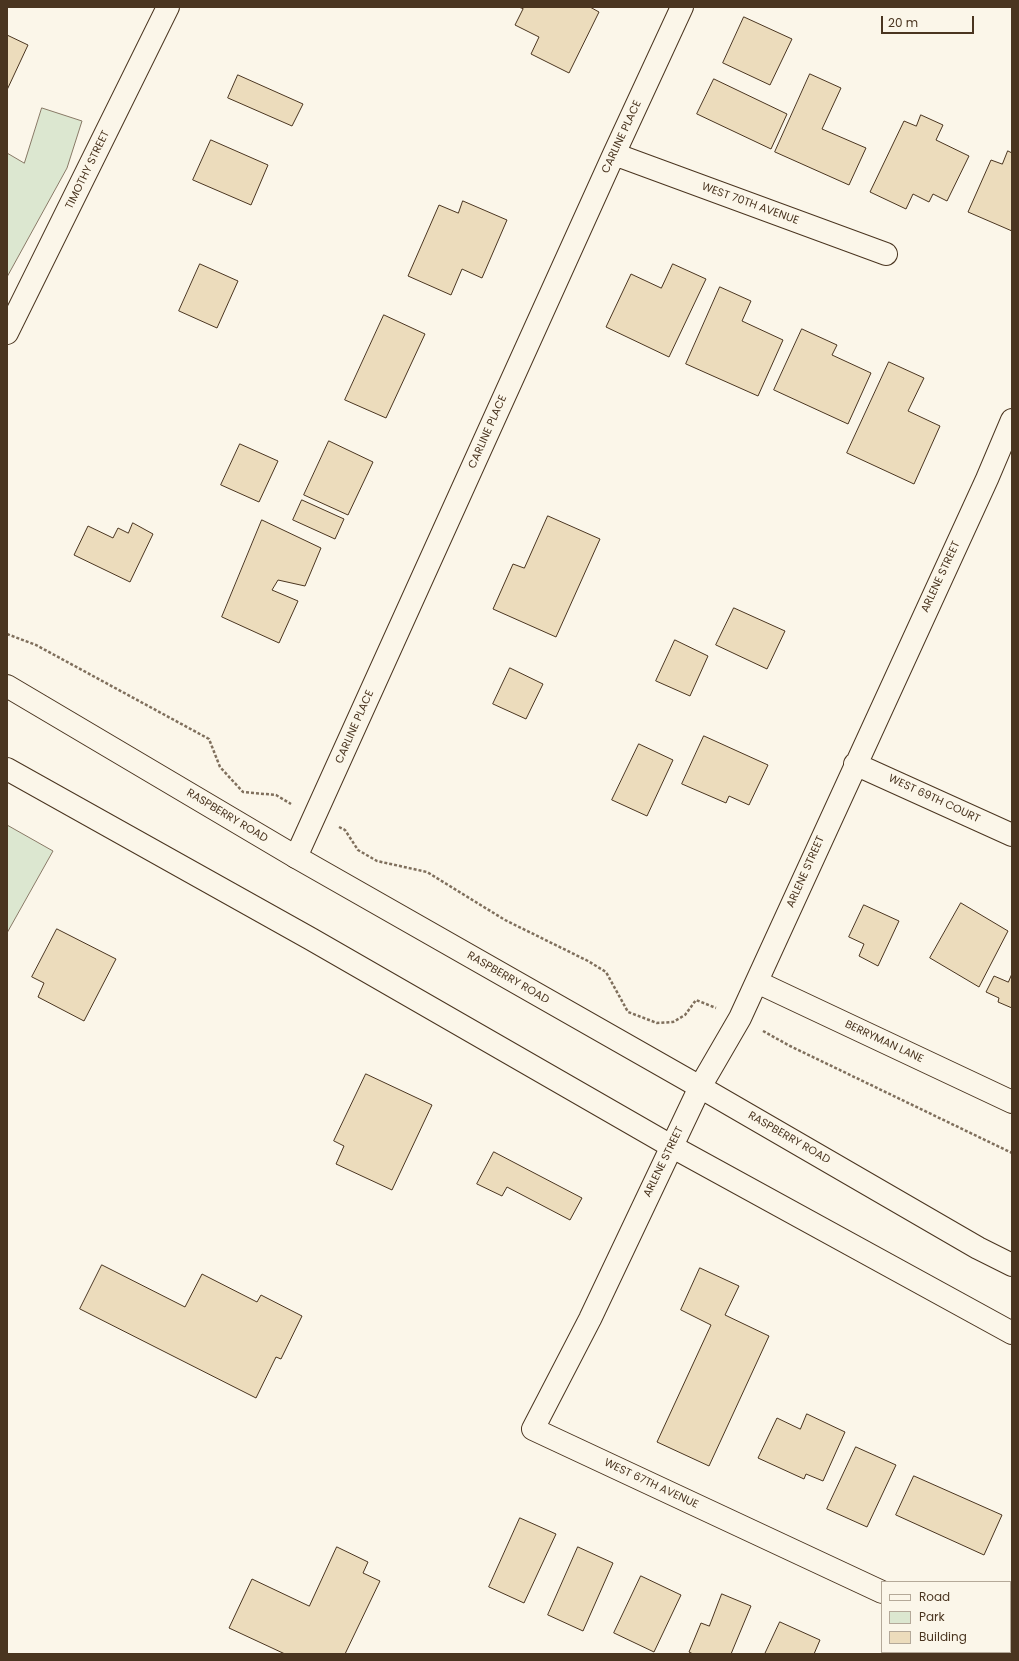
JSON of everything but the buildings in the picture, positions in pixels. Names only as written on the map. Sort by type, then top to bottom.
[{"type":"street","name":"TIMOTHY STREET","points":[[7,333],[168,7]]},
{"type":"street","name":"CARLINE PLACE","points":[[296,858],[614,154],[682,7]]},
{"type":"street","name":"WEST 70TH AVENUE","points":[[614,154],[886,254]]},
{"type":"street","name":"ARLENE STREET","points":[[590,1319],[700,1087],[740,1018],[1012,420]]},
{"type":"street","name":"RASPBERRY ROAD","points":[[7,686],[296,858],[700,1087],[978,1248],[1012,1265]]},
{"type":"street","name":"WEST 69TH COURT","points":[[855,764],[1012,835]]},
{"type":"street","points":[[7,769],[311,939],[671,1146],[1012,1333]]},
{"type":"street","name":"BERRYMAN LANE","points":[[756,982],[1012,1102]]},
{"type":"street","name":"WEST 67TH AVENUE","points":[[590,1319],[533,1428],[881,1592]]},
{"type":"path","points":[[7,634],[36,645],[209,739],[220,767],[243,792],[276,795],[314,816],[345,830],[358,850],[377,861],[427,872],[505,920],[588,961],[606,972],[628,1012],[657,1023],[672,1022],[684,1015],[696,1000],[740,1018],[797,1050],[1012,1153]]},
{"type":"green space","points":[[42,108],[82,121],[67,168],[7,277],[7,153],[24,163]]},
{"type":"green space","points":[[7,825],[53,851],[7,933]]}]
